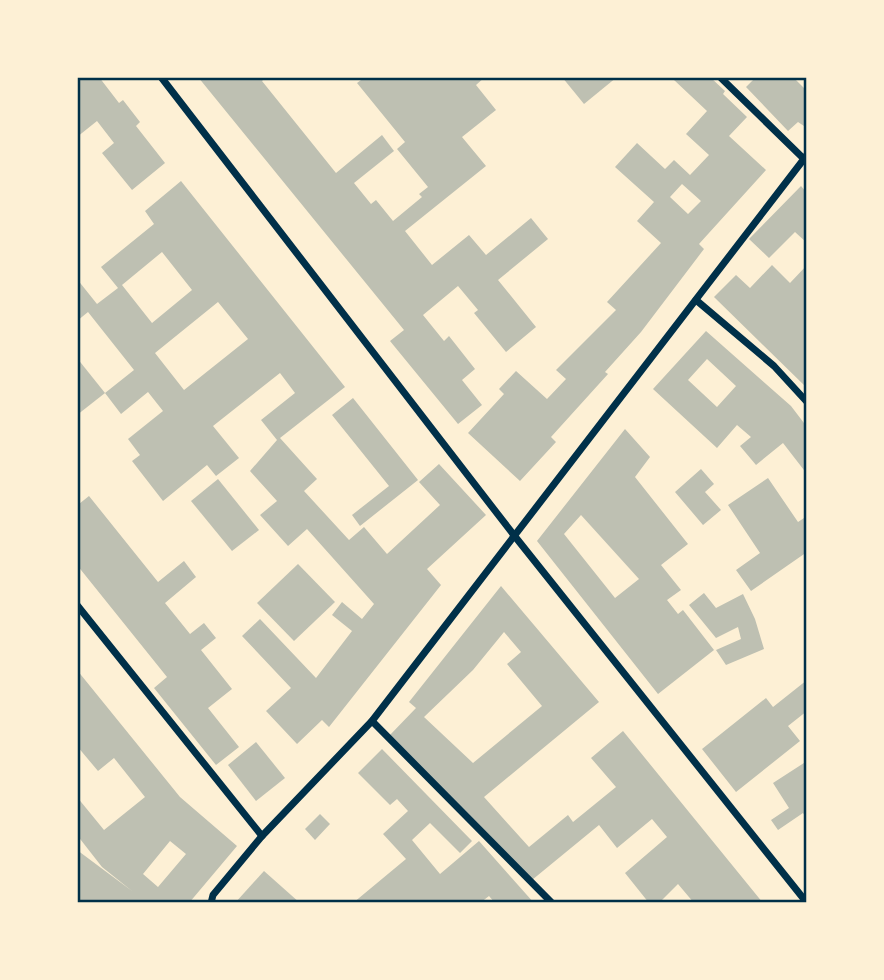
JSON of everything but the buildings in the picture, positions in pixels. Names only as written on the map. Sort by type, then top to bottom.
[{"type":"street","points":[[161,77],[513,534],[807,903]]},
{"type":"street","points":[[211,903],[213,895],[262,836],[373,721],[513,534],[806,157],[720,77]]},
{"type":"street","points":[[696,300],[774,366],[807,402]]},
{"type":"street","points":[[77,605],[262,836]]},
{"type":"street","points":[[373,721],[552,903]]}]
